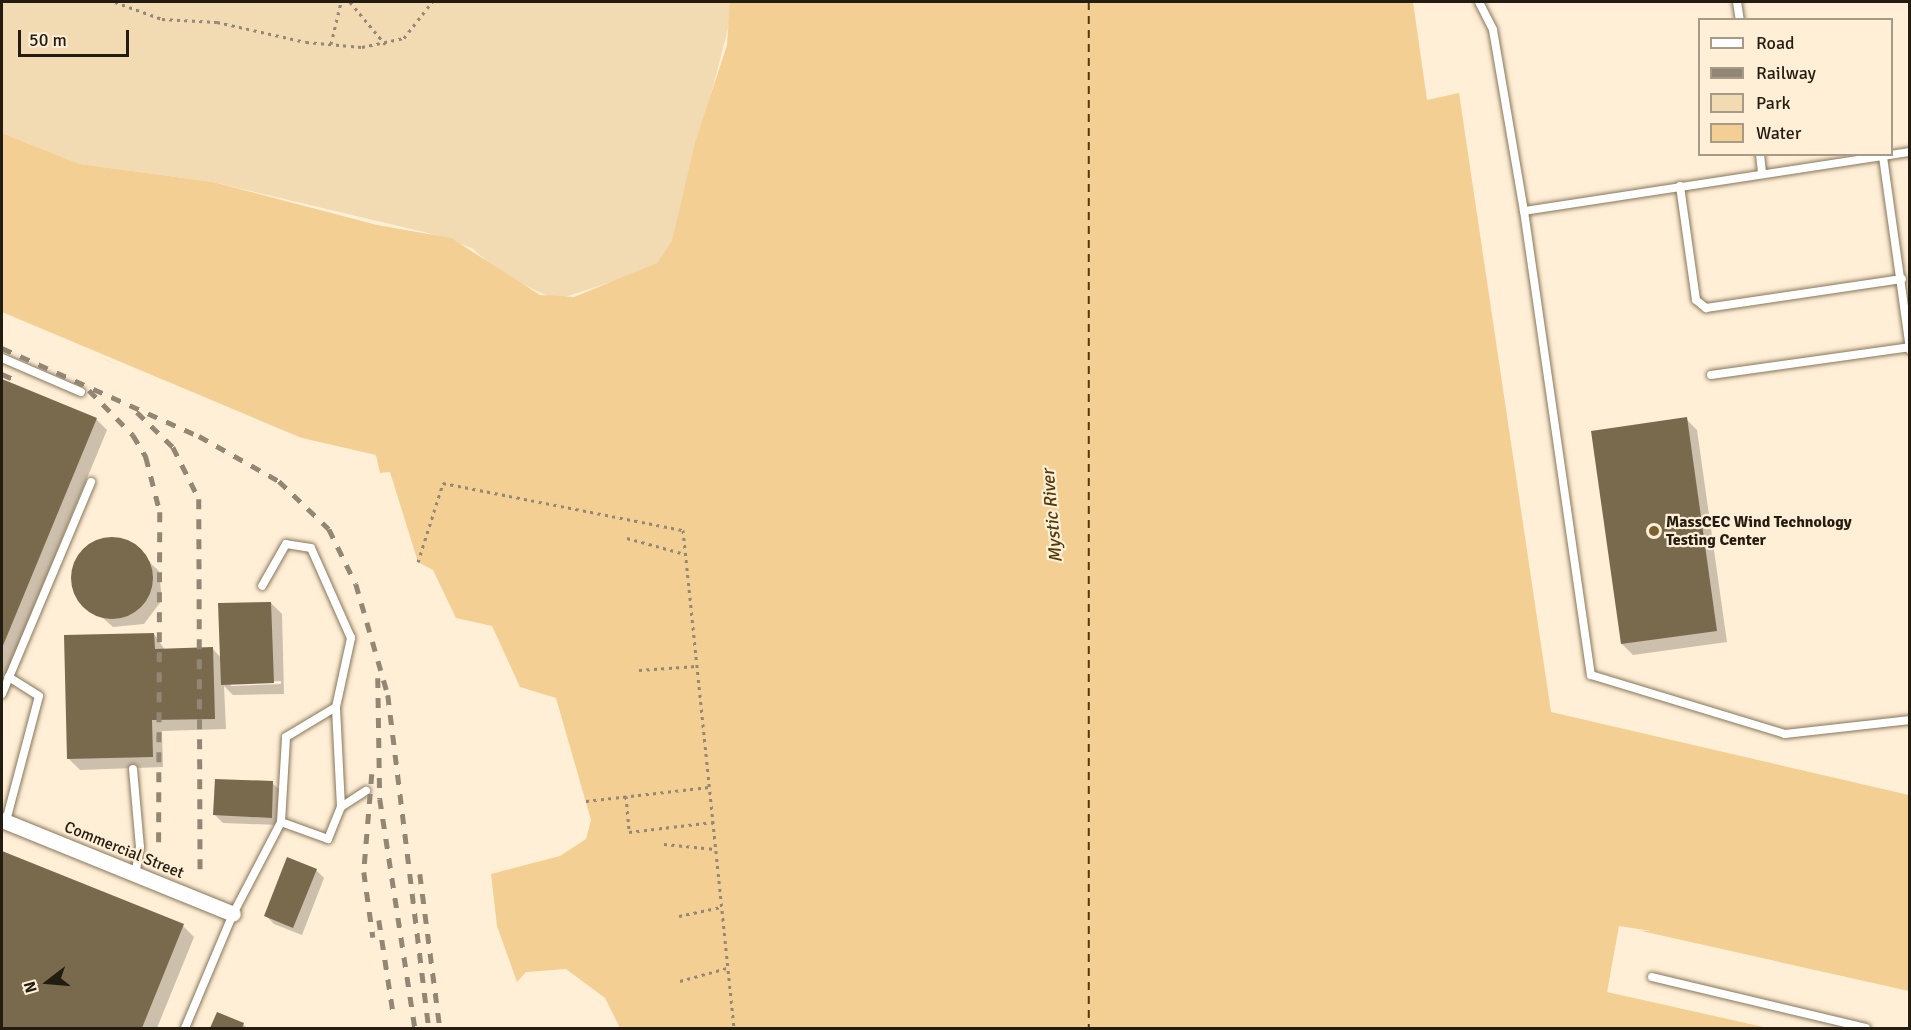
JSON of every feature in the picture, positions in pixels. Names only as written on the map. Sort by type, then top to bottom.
[{"type":"street","name":"Commercial Street","points":[[4,820],[233,914]]},
{"type":"lane","points":[[1479,2],[1494,30],[1524,211],[1591,675],[1785,734],[1910,720]]},
{"type":"lane","points":[[1737,2],[1740,18]]},
{"type":"lane","points":[[1893,155],[1910,152]]},
{"type":"lane","points":[[1760,156],[1762,173]]},
{"type":"lane","points":[[1524,211],[1883,156],[1902,279],[1909,348],[1711,375]]},
{"type":"lane","points":[[1680,186],[1696,300],[1706,308],[1902,279]]},
{"type":"lane","points":[[2,358],[81,392]]},
{"type":"lane","points":[[2,694],[91,482]]},
{"type":"lane","points":[[262,586],[286,544],[311,549],[351,638],[336,707],[341,807],[328,840],[281,822]]},
{"type":"lane","points":[[4,820],[39,696],[9,677]]},
{"type":"lane","points":[[184,1029],[233,914],[281,822],[286,737],[336,707]]},
{"type":"lane","points":[[133,769],[140,848],[135,874]]},
{"type":"lane","points":[[341,807],[366,791]]},
{"type":"lane","points":[[1652,977],[1866,1029]]},
{"type":"path","points":[[115,2],[162,19],[217,22],[331,45],[385,44],[409,34],[432,2]]},
{"type":"path","points":[[331,45],[341,2]]},
{"type":"path","points":[[350,2],[385,44]]},
{"type":"path","points":[[418,562],[444,483],[682,530],[734,1029]]},
{"type":"path","points":[[627,538],[685,554]]},
{"type":"path","points":[[639,670],[696,666]]},
{"type":"path","points":[[586,801],[709,787]]},
{"type":"path","points":[[626,796],[629,832],[712,822]]},
{"type":"path","points":[[664,844],[715,849]]},
{"type":"path","points":[[679,916],[721,907]]},
{"type":"path","points":[[680,981],[727,968]]},
{"type":"green space","points":[[2,2],[730,2],[730,21],[673,241],[657,263],[641,272],[556,300],[501,274],[472,248],[428,233],[213,182],[80,164],[2,133]]},
{"type":"water","name":"Mystic River","points":[[730,2],[1413,2],[1427,100],[1459,93],[1551,712],[1909,795],[1909,991],[1619,926],[1607,992],[1768,1028],[620,1028],[605,998],[566,969],[526,972],[517,982],[497,926],[491,874],[560,856],[586,839],[591,820],[556,698],[520,687],[492,626],[456,618],[433,570],[418,562],[390,472],[380,473],[376,455],[276,432],[2,316],[2,133],[80,164],[213,182],[377,225],[451,238],[540,295],[574,297],[657,263],[672,241],[695,143],[727,45]]},
{"type":"pier","points":[[2,312],[304,439],[303,442],[209,410],[109,361],[2,319]]},
{"type":"pier","points":[[1619,926],[1651,931],[1621,930],[1617,951]]},
{"type":"building","points":[[2,379],[97,418],[2,648]]},
{"type":"building","name":"MassCEC Wind Technology Testing Center","points":[[1687,417],[1717,631],[1621,644],[1591,431]]},
{"type":"building","points":[[112,537],[128,541],[141,549],[149,562],[153,578],[149,594],[141,607],[128,615],[112,619],[96,615],[83,607],[75,594],[71,578],[75,562],[83,549],[96,541]]},
{"type":"building","points":[[271,602],[274,683],[221,685],[218,603]]},
{"type":"building","points":[[154,633],[155,649],[213,647],[215,719],[152,720],[153,757],[67,759],[64,635]]},
{"type":"building","points":[[215,779],[273,781],[272,818],[213,815]]},
{"type":"building","points":[[2,851],[184,924],[142,1028],[2,1028]]},
{"type":"building","points":[[287,857],[317,869],[293,928],[264,916]]},
{"type":"building","points":[[217,1012],[244,1023],[242,1028],[210,1028]]},
{"type":"ferry route","points":[[1089,2],[1089,1028]]},
{"type":"railway","points":[[2,348],[199,436],[279,481],[329,529],[356,584],[388,695],[429,1028]]},
{"type":"railway","points":[[2,374],[18,381]]},
{"type":"railway","points":[[89,390],[133,435],[146,457],[160,512],[159,846]]},
{"type":"railway","points":[[137,412],[173,447],[199,499],[200,878]]},
{"type":"railway","points":[[378,678],[380,799],[415,1028]]},
{"type":"railway","points":[[372,774],[364,872],[373,937]]},
{"type":"railway","points":[[420,874],[440,1028]]},
{"type":"railway","points":[[379,920],[393,1012]]},
{"type":"place","name":"MassCEC Wind Technology Testing Center","points":[[1654,531]]}]
